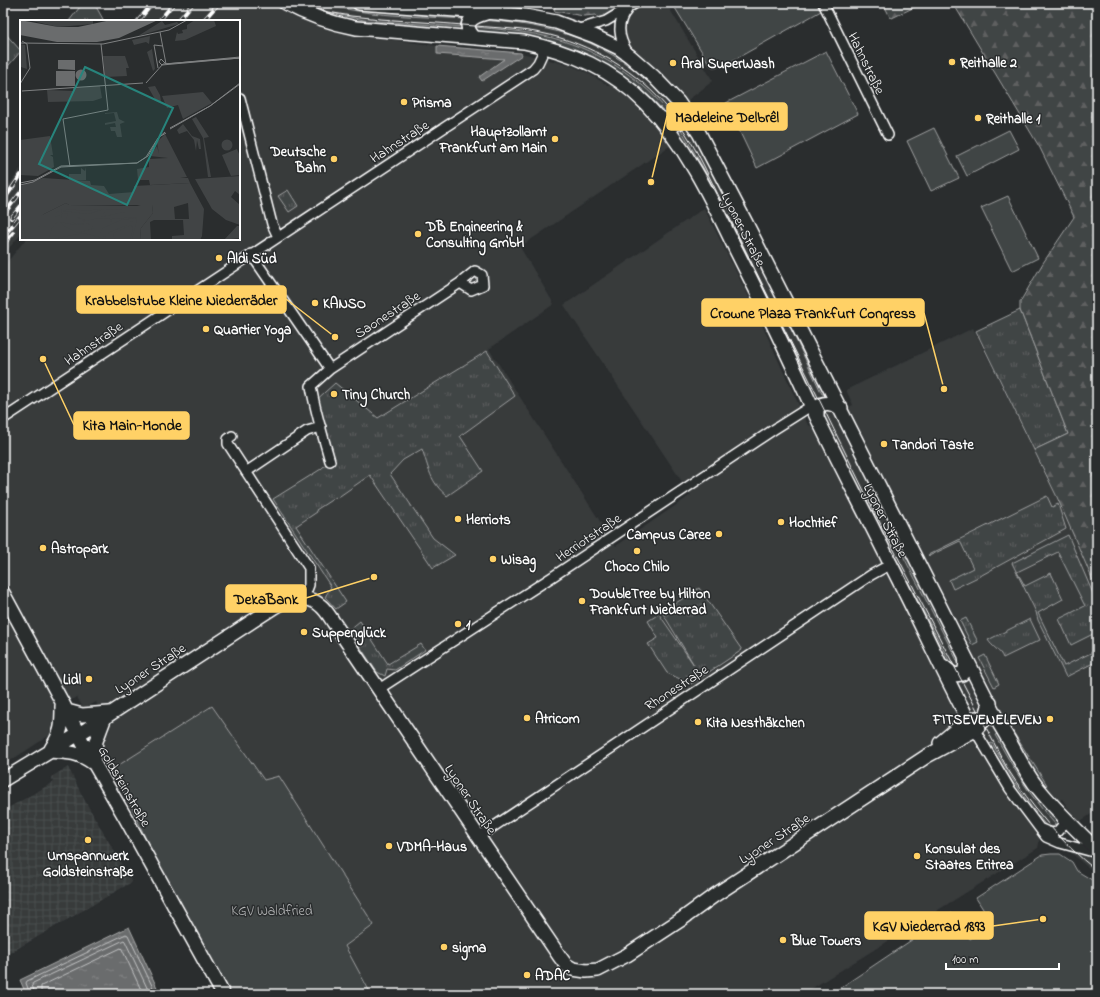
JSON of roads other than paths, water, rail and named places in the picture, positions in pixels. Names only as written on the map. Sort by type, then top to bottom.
[{"type":"main road","name":"Lyoner Straße","points":[[284,3],[315,17],[338,25],[356,28],[474,37],[524,42],[546,46],[572,54],[599,67],[629,88],[646,104],[678,142],[705,187],[775,327],[814,411],[972,725]]},
{"type":"main road","name":"Lyoner Straße","points":[[3,780],[108,715],[282,602],[296,598],[304,598],[314,601],[321,606],[379,689],[549,943],[566,965],[579,971],[598,970],[636,950],[715,895],[972,725],[983,722],[988,710],[965,655],[841,408],[699,133],[678,102],[654,77],[630,56],[606,41],[579,29],[556,22],[539,19],[486,13],[359,3]]},
{"type":"main road","points":[[474,37],[469,30],[471,20],[477,15],[486,13]]},
{"type":"main road","points":[[656,115],[668,122],[678,123],[682,120],[683,114],[678,102]]},
{"type":"main road","points":[[814,411],[821,404],[832,403],[841,408]]},
{"type":"main road","name":"Goldsteinstraße","points":[[3,593],[93,763],[125,817],[223,994]]},
{"type":"main road","points":[[937,658],[950,673],[959,675],[965,671],[965,655]]},
{"type":"main road","points":[[64,706],[82,715],[108,715],[96,741],[93,763],[76,753],[50,751],[62,729],[64,706]]},
{"type":"main road","points":[[988,710],[1000,725],[1033,782],[1062,817],[1097,852]]},
{"type":"street","name":"Hahnstraße","points":[[822,3],[888,135]]},
{"type":"street","points":[[579,29],[601,23],[633,5]]},
{"type":"street","points":[[630,56],[622,42],[620,29],[623,16],[633,5]]},
{"type":"street","name":"Hahnstraße","points":[[3,419],[533,69],[538,63],[546,46]]},
{"type":"street","points":[[240,98],[272,224],[278,237]]},
{"type":"street","points":[[251,254],[330,369]]},
{"type":"street","name":"Saonestraße","points":[[330,461],[315,408],[311,386],[330,369],[460,283]]},
{"type":"street","name":"Herriotstraße","points":[[379,689],[552,578],[773,430],[814,411]]},
{"type":"street","points":[[246,472],[307,431],[321,427]]},
{"type":"street","points":[[232,436],[228,439],[228,444],[309,568],[309,585],[304,598]]},
{"type":"street","name":"Rhonestraße","points":[[478,837],[871,575],[891,564]]},
{"type":"street","points":[[972,725],[1010,789],[1046,837],[1054,841],[1097,852]]},
{"type":"street","points":[[1038,827],[1048,832],[1056,833],[1063,825],[1062,817]]},
{"type":"water","points":[[437,46],[521,53],[522,55],[482,81],[479,77],[504,59],[437,54]]},
{"type":"water","points":[[129,927],[160,994],[26,994],[20,980]]},
{"type":"tram line","points":[[303,3],[328,12],[351,16],[513,29],[550,35],[569,41],[604,56],[636,77],[664,104],[684,130],[701,160],[878,519],[1007,768],[1026,796],[1059,836],[1097,871]]},
{"type":"railway","points":[[139,20],[153,3]]},
{"type":"railway","points":[[160,20],[174,3]]},
{"type":"railway","points":[[179,20],[193,3]]},
{"type":"railway","points":[[204,20],[219,3]]},
{"type":"railway","points":[[3,201],[20,176]]},
{"type":"railway","points":[[3,215],[20,193]]},
{"type":"railway","points":[[11,218],[20,207]]},
{"type":"railway","points":[[3,237],[20,216]]},
{"type":"railway","points":[[3,245],[13,233]]},
{"type":"place","name":"Reithalle 2","points":[[952,62]]},
{"type":"place","name":"Aral SuperWash","points":[[673,63]]},
{"type":"place","name":"Prisma","points":[[404,102]]},
{"type":"place","name":"Reithalle 1","points":[[978,118]]},
{"type":"place","name":"Hauptzollamt Frankfurt am Main","points":[[555,139]]},
{"type":"place","name":"Deutsche Bahn","points":[[334,159]]},
{"type":"place","name":"Madeleine Delbrêl","points":[[651,182]]},
{"type":"place","name":"DB Engineering & Consulting GmbH","points":[[418,234]]},
{"type":"place","name":"Aldi Süd","points":[[219,258]]},
{"type":"place","name":"KANSO","points":[[315,303]]},
{"type":"place","name":"Quartier Yoga","points":[[206,329]]},
{"type":"place","name":"Krabbelstube Kleine Niederräder","points":[[335,337]]},
{"type":"place","name":"Kita Main-Monde","points":[[43,359]]},
{"type":"place","name":"Crowne Plaza Frankfurt Congress","points":[[944,389]]},
{"type":"place","name":"Tiny Church","points":[[334,394]]},
{"type":"place","name":"Tandori Taste","points":[[884,444]]},
{"type":"place","name":"Herriots","points":[[458,519]]},
{"type":"place","name":"Hochtief","points":[[781,522]]},
{"type":"place","name":"Campus Caree","points":[[719,534]]},
{"type":"place","name":"Astropark","points":[[43,548]]},
{"type":"place","name":"Choco Chilo","points":[[637,551]]},
{"type":"place","name":"Wisag","points":[[493,559]]},
{"type":"place","name":"DekaBank","points":[[374,577]]},
{"type":"place","name":"DoubleTree by Hilton Frankfurt Niederrad","points":[[582,601]]},
{"type":"place","name":"1","points":[[458,624]]},
{"type":"place","name":"Suppenglück","points":[[304,632]]},
{"type":"place","name":"Lidl","points":[[89,679]]},
{"type":"place","name":"Atricom","points":[[527,718]]},
{"type":"place","name":"FITSEVENELEVEN","points":[[1050,719]]},
{"type":"place","name":"Kita Nesthäkchen","points":[[698,722]]},
{"type":"place","name":"Umspannwerk Goldsteinstraße","points":[[88,840]]},
{"type":"place","name":"VDMA-Haus","points":[[389,846]]},
{"type":"place","name":"Konsulat des Staates Eritrea","points":[[917,856]]},
{"type":"place","name":"KGV Niederrad 1893","points":[[1043,919]]},
{"type":"place","name":"Blue Towers","points":[[783,940]]},
{"type":"place","name":"sigma","points":[[444,947]]},
{"type":"place","name":"ADAC","points":[[527,975]]},
{"type":"park label","name":"KGV Waldfried","points":[[272,910]]}]
